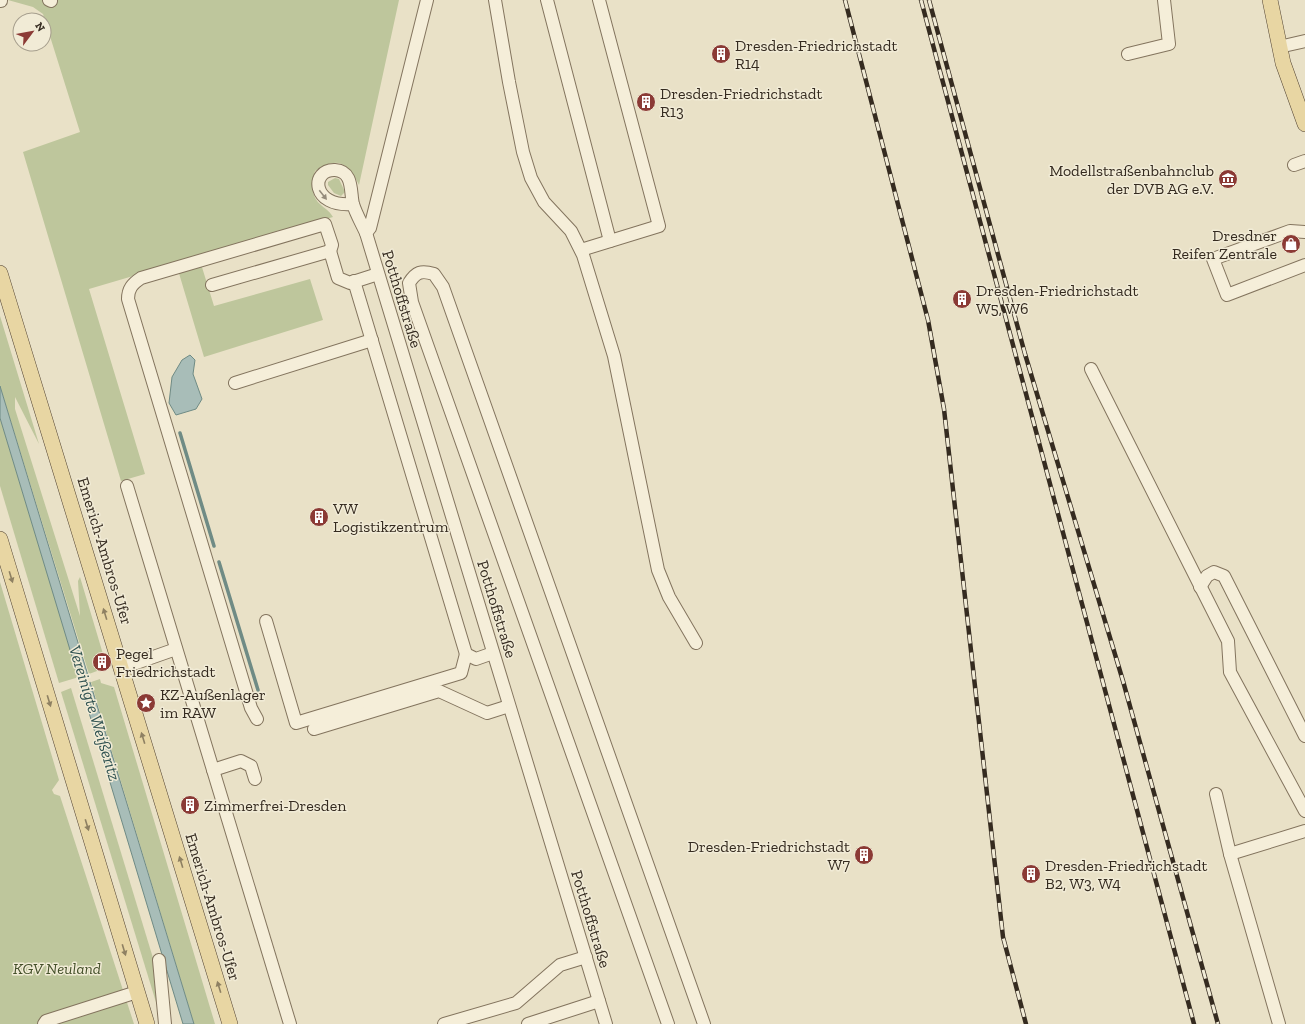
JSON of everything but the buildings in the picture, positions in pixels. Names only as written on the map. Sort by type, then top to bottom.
[{"type":"main road","points":[[1270,0],[1279,47],[1305,124]]},
{"type":"main road","name":"Emerich-Ambros-Ufer","points":[[0,273],[230,1024]]},
{"type":"main road","points":[[0,539],[147,1024]]},
{"type":"street","points":[[366,233],[370,228],[427,0]]},
{"type":"street","points":[[495,0],[509,82],[523,152],[530,178],[544,202],[571,231],[581,250],[614,356],[658,570],[669,597],[696,643]]},
{"type":"street","points":[[547,0],[610,241]]},
{"type":"street","points":[[581,250],[659,226],[599,0]]},
{"type":"street","points":[[1128,54],[1169,44],[1164,0]]},
{"type":"street","points":[[1279,47],[1305,41]]},
{"type":"street","name":"Potthoffstraße","points":[[353,204],[366,233],[606,1024]]},
{"type":"street","points":[[257,719],[246,693],[128,300],[128,291],[133,283],[141,278],[325,224],[332,245],[330,251],[338,278],[350,283],[378,274]]},
{"type":"street","points":[[1305,232],[1290,231],[1213,259],[1227,295],[1305,265]]},
{"type":"street","points":[[212,285],[330,251]]},
{"type":"street","points":[[668,1024],[412,302],[409,284],[415,274],[424,271],[434,274],[443,287],[704,1024]]},
{"type":"street","points":[[266,621],[296,723],[462,673],[466,654],[354,281]]},
{"type":"street","points":[[235,383],[372,340]]},
{"type":"street","points":[[1091,370],[1228,641],[1230,672],[1305,811]]},
{"type":"street","points":[[127,486],[290,1024]]},
{"type":"street","points":[[1200,587],[1207,576],[1214,572],[1224,576],[1305,736]]},
{"type":"street","points":[[122,668],[176,649]]},
{"type":"street","points":[[466,654],[476,659],[493,653]]},
{"type":"street","points":[[314,728],[439,690],[487,713],[509,706]]},
{"type":"street","points":[[214,770],[241,761],[251,766],[255,779]]},
{"type":"street","points":[[1216,794],[1230,854],[1279,1024]]},
{"type":"street","points":[[1230,854],[1305,831]]},
{"type":"street","points":[[444,1024],[516,1003],[560,965],[586,957]]},
{"type":"street","points":[[159,960],[165,1024]]},
{"type":"street","points":[[44,1024],[46,1021],[137,992]]},
{"type":"street","points":[[528,1024],[599,1001]]},
{"type":"green space","points":[[8,0],[399,0],[359,185],[351,171],[341,164],[330,164],[315,171],[313,193],[322,206],[333,217],[89,289],[145,474],[121,481],[23,152],[80,132],[52,43],[52,12],[40,12],[33,7]]},
{"type":"green space","points":[[335,178],[339,179],[345,192],[341,196],[334,193],[328,185],[328,182]]},
{"type":"green space","points":[[201,264],[214,306],[310,279],[323,320],[204,357],[178,270]]},
{"type":"green space","points":[[0,316],[39,444],[15,397],[15,409],[80,616],[78,581],[80,577],[103,654],[93,660],[97,671],[89,674],[0,386]]},
{"type":"green space","points":[[0,418],[79,677],[59,683],[0,486]]},
{"type":"green space","name":"KGV Neuland","points":[[0,582],[59,780],[52,790],[54,794],[60,796],[134,1024],[0,1024]]},
{"type":"green space","points":[[100,679],[101,683],[114,687],[215,1024],[194,1024],[91,682]]},
{"type":"green space","points":[[71,688],[153,958],[159,1012],[61,692]]},
{"type":"water","points":[[190,355],[195,360],[193,374],[202,399],[196,409],[176,415],[169,403],[172,377],[182,360]]},
{"type":"water","name":"Vereinigte Weißeritz","points":[[0,386],[194,1024],[183,1024],[0,418]]},
{"type":"pier","points":[[90,673],[93,681],[80,685],[77,677]]},
{"type":"waterway","points":[[180,433],[214,546]]},
{"type":"waterway","points":[[219,562],[258,690]]},
{"type":"railway","points":[[845,0],[928,320],[944,409],[1003,937],[1026,1024]]},
{"type":"railway","points":[[921,0],[1194,1024]]},
{"type":"railway","points":[[929,0],[1025,354],[1123,681],[1218,1024]]},
{"type":"place","name":"Dresden-Friedrichstadt R14","points":[[721,54]]},
{"type":"place","name":"Dresden-Friedrichstadt R13","points":[[646,102]]},
{"type":"place","name":"Modellstraßenbahnclub der DVB AG e.V.","points":[[1228,179]]},
{"type":"place","name":"Dresdner Reifen Zentrale","points":[[1291,244]]},
{"type":"place","name":"Dresden-Friedrichstadt W5, W6","points":[[962,299]]},
{"type":"place","name":"VW Logistikzentrum","points":[[319,517]]},
{"type":"place","name":"Pegel Friedrichstadt","points":[[102,662]]},
{"type":"place","name":"KZ-Außenlager im RAW","points":[[146,703]]},
{"type":"place","name":"Zimmerfrei-Dresden","points":[[190,805]]},
{"type":"place","name":"Dresden-Friedrichstadt W7","points":[[864,855]]},
{"type":"place","name":"Dresden-Friedrichstadt B2, W3, W4","points":[[1031,874]]}]
